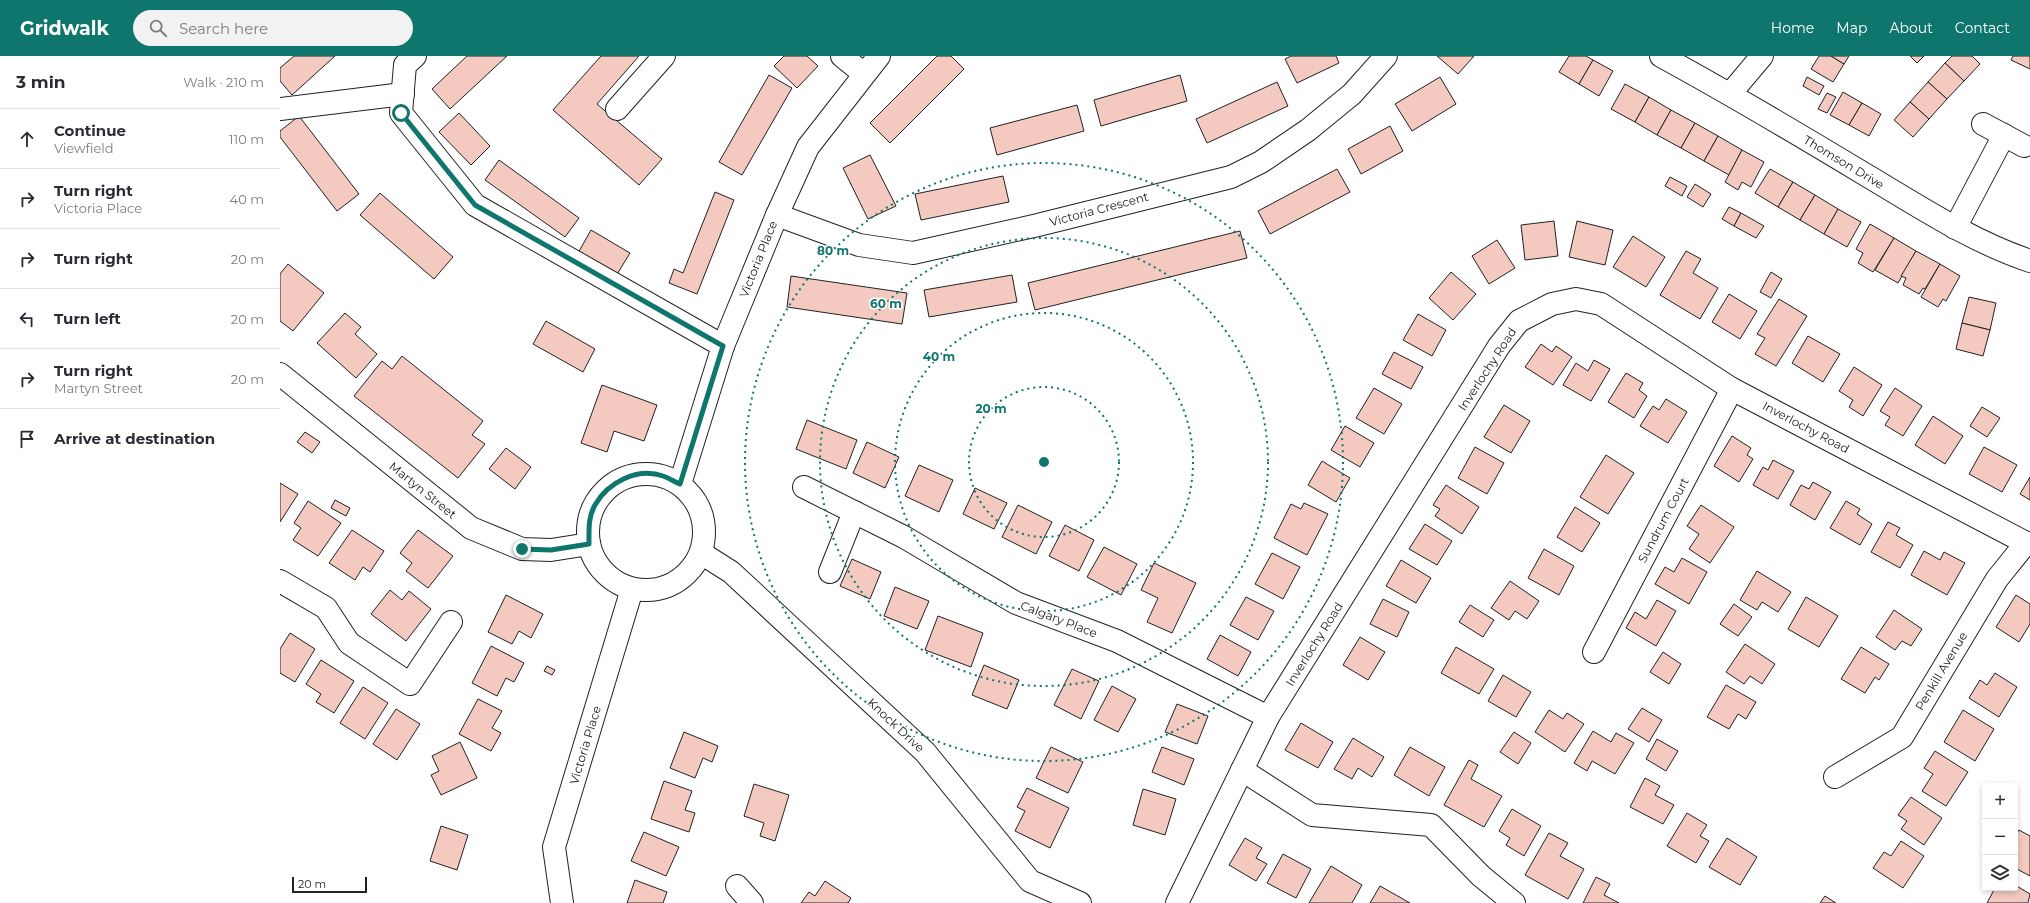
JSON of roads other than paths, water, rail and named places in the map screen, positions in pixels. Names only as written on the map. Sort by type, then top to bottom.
[{"type":"street","points":[[415,56],[405,65],[401,113],[475,205],[723,346]]},
{"type":"street","points":[[617,109],[664,56]]},
{"type":"street","points":[[842,56],[864,74]]},
{"type":"street","name":"Victoria Place","points":[[680,484],[723,346],[776,215],[808,147],[879,56]]},
{"type":"street","name":"Victoria Crescent","points":[[776,215],[859,245],[913,252],[1038,225],[1231,177],[1261,162],[1308,130],[1352,94],[1386,56]]},
{"type":"street","name":"Thomson Drive","points":[[1661,56],[1730,94],[1954,228],[1997,249],[2030,261]]},
{"type":"street","points":[[1730,94],[1762,56]]},
{"type":"street","points":[[280,109],[403,94]]},
{"type":"street","points":[[1982,124],[2024,146]]},
{"type":"street","points":[[1954,228],[2004,135]]},
{"type":"street","name":"Inverlochy Road","points":[[1177,903],[1268,717],[1499,346],[1519,321],[1552,304],[1576,299],[1601,304],[1732,388],[2028,544]]},
{"type":"street","name":"Martyn Street","points":[[280,374],[471,528],[522,549],[551,550],[589,544]]},
{"type":"street","name":"Sundrum Court","points":[[1594,652],[1732,388]]},
{"type":"street","points":[[642,474],[662,476],[680,484],[694,498],[702,515],[705,534],[701,553],[693,567],[681,580],[666,587],[654,589],[632,589],[617,582],[604,572],[594,559],[589,544],[588,524],[595,505],[606,489],[623,478],[642,474]]},
{"type":"street","name":"Calgary Place","points":[[804,487],[904,537],[1016,603],[1117,641],[1268,717]]},
{"type":"street","points":[[830,572],[854,512]]},
{"type":"street","name":"Penkill Avenue","points":[[1835,777],[1902,737],[1997,579],[2028,544]]},
{"type":"street","name":"Knock Drive","points":[[701,553],[731,572],[925,752],[1030,881],[1080,903]]},
{"type":"street","points":[[280,581],[326,608],[349,643],[410,684],[451,622]]},
{"type":"street","name":"Victoria Place","points":[[562,903],[554,847],[632,589]]},
{"type":"street","points":[[1242,770],[1312,815],[1431,825],[1481,876],[1514,903]]},
{"type":"street","points":[[737,886],[752,903]]}]
